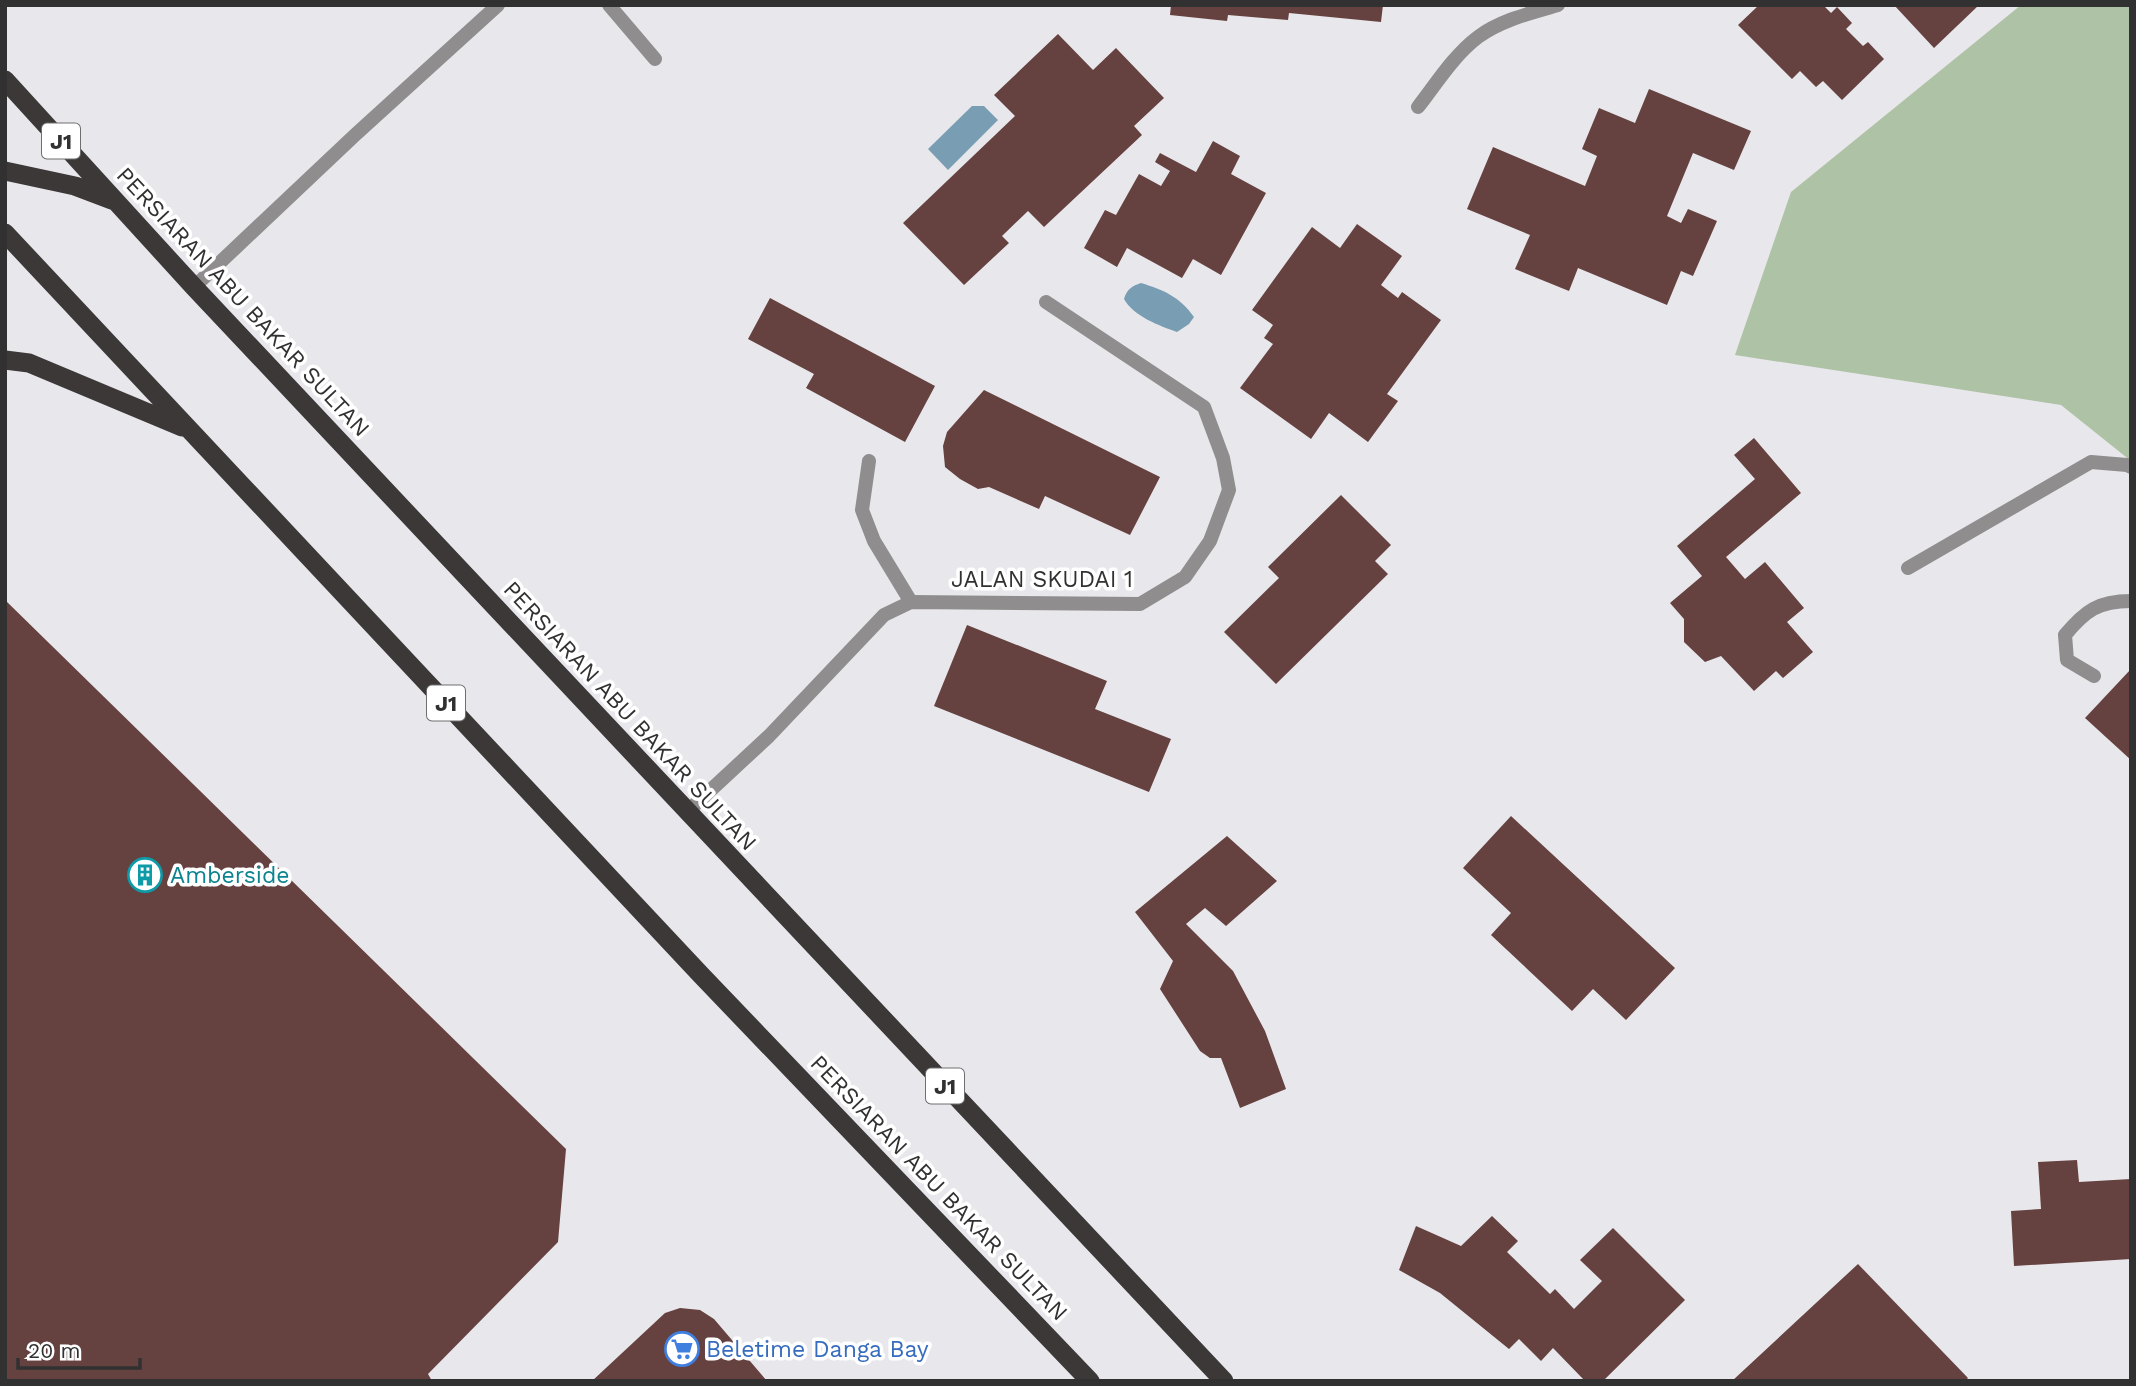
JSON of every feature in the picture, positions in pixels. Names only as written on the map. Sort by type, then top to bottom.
[{"type":"highway","name":"PERSIARAN ABU BAKAR SULTAN","points":[[5,80],[194,287],[1224,1381]]},
{"type":"highway","points":[[5,171],[75,186],[116,201]]},
{"type":"highway","name":"PERSIARAN ABU BAKAR SULTAN","points":[[5,233],[693,966],[1090,1381]]},
{"type":"highway","points":[[5,360],[29,363],[190,430]]},
{"type":"highway","points":[[1030,1318],[1069,1381]]},
{"type":"street","points":[[194,287],[498,5]]},
{"type":"street","points":[[608,5],[655,59]]},
{"type":"street","points":[[1418,107],[1458,57],[1478,37],[1519,16],[1558,5]]},
{"type":"street","name":"JALAN SKUDAI 1","points":[[687,812],[769,736],[884,615],[911,602],[1140,604],[1185,577],[1210,541],[1229,490],[1223,458],[1204,407],[1046,302]]},
{"type":"street","points":[[869,461],[862,510],[874,541],[911,602]]},
{"type":"street","points":[[1909,568],[2091,462],[2127,464],[2131,467]]},
{"type":"street","points":[[2094,676],[2067,660],[2065,635],[2083,613],[2110,601],[2131,601]]},
{"type":"green space","points":[[2021,5],[2131,5],[2131,461],[2061,405],[1735,355],[1791,192]]},
{"type":"water","points":[[972,106],[984,106],[998,120],[948,170],[928,149]]},
{"type":"water","points":[[1141,283],[1164,292],[1183,304],[1194,317],[1189,324],[1177,332],[1148,320],[1128,305],[1124,299],[1127,293],[1130,288]]},
{"type":"building","points":[[1171,5],[1383,5],[1381,22],[1289,13],[1288,20],[1228,15],[1227,21],[1170,15]]},
{"type":"building","points":[[1759,5],[1823,5],[1831,13],[1837,7],[1852,23],[1846,29],[1863,46],[1868,42],[1884,59],[1842,100],[1823,81],[1816,87],[1800,71],[1792,79],[1738,25]]},
{"type":"building","points":[[1894,5],[1979,5],[1934,48]]},
{"type":"building","points":[[1058,34],[1093,70],[1116,48],[1164,98],[1134,126],[1142,135],[1044,227],[1028,211],[1002,236],[1009,243],[964,285],[903,223],[1015,116],[994,95]]},
{"type":"building","points":[[1649,89],[1751,131],[1734,170],[1693,153],[1667,216],[1681,223],[1688,209],[1717,221],[1693,276],[1681,271],[1667,305],[1578,268],[1569,291],[1515,269],[1530,235],[1467,209],[1493,147],[1585,186],[1597,156],[1582,149],[1599,108],[1635,123]]},
{"type":"building","points":[[1213,141],[1240,156],[1231,174],[1266,193],[1221,275],[1193,259],[1182,278],[1127,248],[1117,267],[1084,248],[1105,210],[1116,215],[1139,174],[1161,186],[1170,171],[1155,162],[1160,153],[1196,172]]},
{"type":"building","points":[[1357,224],[1402,256],[1381,285],[1398,298],[1402,292],[1441,320],[1387,394],[1398,401],[1368,442],[1329,413],[1311,439],[1240,388],[1273,344],[1264,338],[1273,325],[1252,310],[1312,227],[1340,248]]},
{"type":"building","points":[[770,298],[935,386],[905,442],[806,388],[814,374],[748,339]]},
{"type":"building","points":[[984,390],[1160,477],[1130,535],[1045,496],[1039,509],[989,487],[978,489],[945,467],[943,446],[947,432]]},
{"type":"building","points":[[1754,438],[1801,493],[1726,557],[1745,579],[1765,562],[1804,608],[1787,622],[1813,652],[1783,678],[1776,671],[1754,691],[1721,656],[1705,662],[1684,642],[1684,619],[1670,603],[1702,576],[1677,546],[1755,479],[1734,455]]},
{"type":"building","points":[[1341,495],[1391,545],[1375,561],[1388,574],[1276,684],[1224,632],[1279,578],[1268,567]]},
{"type":"building","name":"Amberside","points":[[5,600],[566,1149],[558,1242],[428,1374],[432,1381],[5,1381]]},
{"type":"building","points":[[967,625],[1107,681],[1095,709],[1171,739],[1149,792],[934,706]]},
{"type":"building","points":[[2131,669],[2131,760],[2085,718]]},
{"type":"building","points":[[1511,816],[1675,968],[1626,1020],[1593,989],[1572,1011],[1491,935],[1511,913],[1463,868]]},
{"type":"building","points":[[1227,836],[1277,881],[1226,926],[1205,908],[1186,924],[1233,971],[1265,1031],[1286,1089],[1240,1108],[1221,1058],[1210,1058],[1200,1051],[1160,989],[1173,961],[1135,912]]},
{"type":"building","points":[[2077,1160],[2079,1182],[2131,1179],[2131,1259],[2014,1266],[2011,1211],[2041,1209],[2038,1162]]},
{"type":"building","points":[[1492,1216],[1518,1241],[1507,1252],[1550,1294],[1555,1289],[1574,1309],[1602,1281],[1580,1260],[1613,1228],[1685,1300],[1603,1381],[1585,1381],[1553,1348],[1541,1361],[1519,1339],[1509,1349],[1440,1293],[1399,1270],[1416,1226],[1461,1246]]},
{"type":"building","points":[[1858,1264],[1968,1378],[1965,1381],[1732,1381]]},
{"type":"building","name":"Beletime Danga Bay","points":[[680,1308],[700,1310],[714,1319],[767,1381],[592,1381],[665,1313]]},
{"type":"place","name":"Amberside","points":[[145,875]]},
{"type":"place","name":"Beletime Danga Bay","points":[[682,1349]]}]
